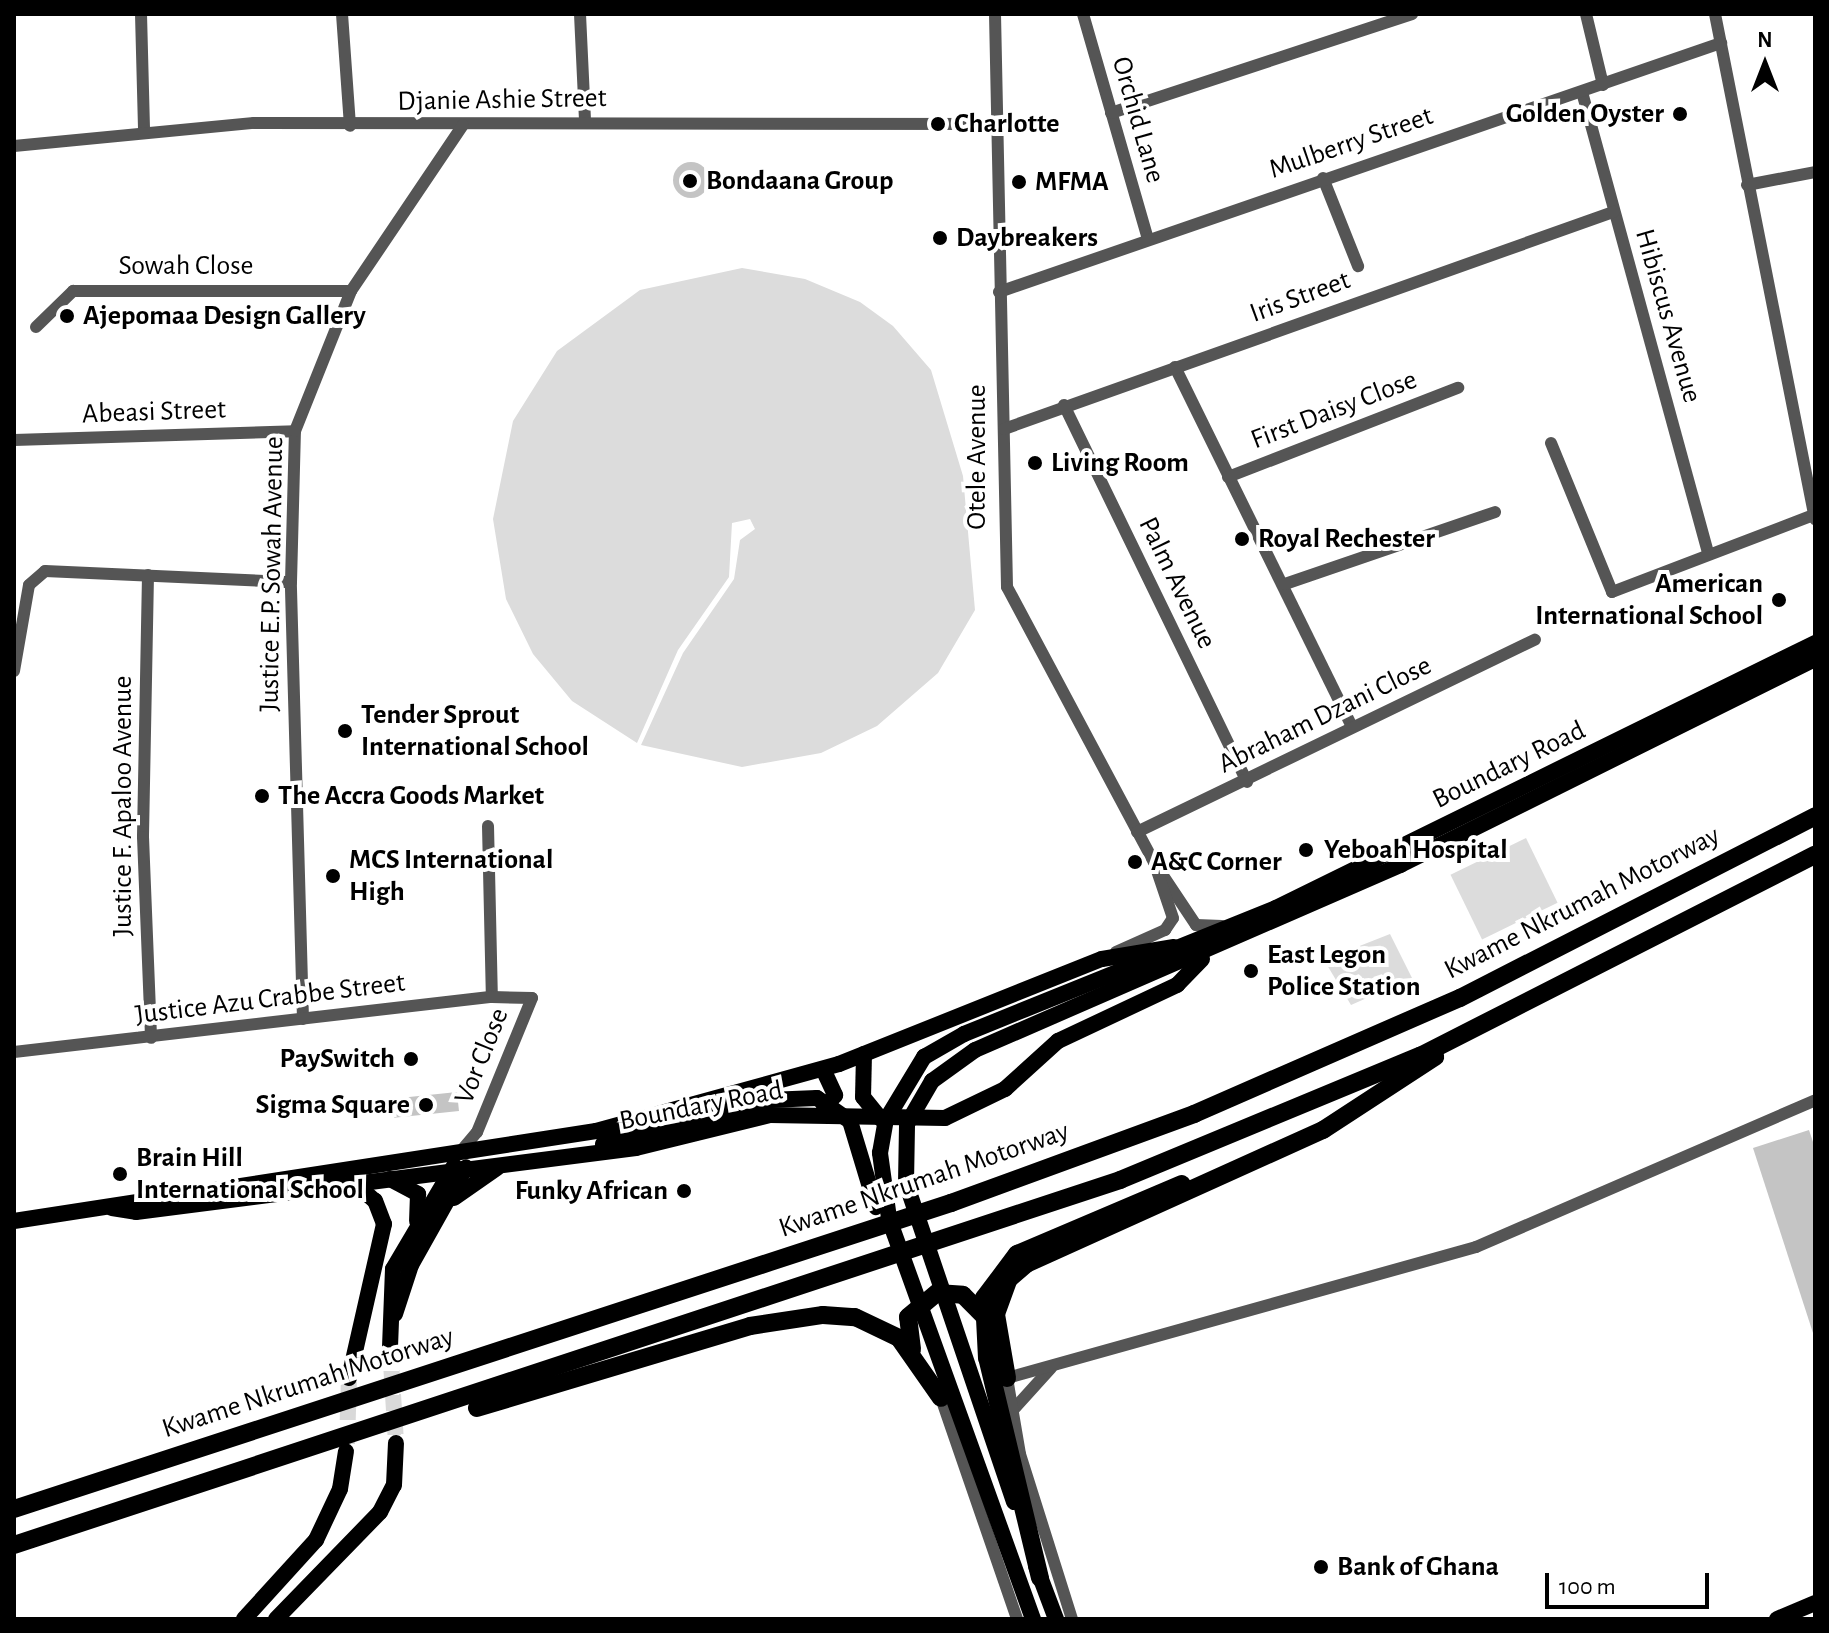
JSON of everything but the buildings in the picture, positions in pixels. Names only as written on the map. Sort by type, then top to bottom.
[{"type":"highway","name":"Kwame Nkrumah Motorway","points":[[14,1509],[951,1203],[1194,1114],[1460,998],[1815,816]]},
{"type":"highway","points":[[14,1545],[411,1417],[1120,1180],[1463,1036],[1815,855]]},
{"type":"highway","points":[[1000,1349],[1000,1295],[1026,1264],[1269,1155],[1378,1101],[1463,1036]]},
{"type":"highway","points":[[1040,1578],[981,1330],[984,1298],[996,1276],[1054,1234],[1269,1155]]},
{"type":"highway","points":[[941,1398],[913,1351],[908,1317],[923,1300],[951,1292],[980,1307],[1000,1349],[1007,1378]]},
{"type":"highway","points":[[411,1417],[478,1408],[792,1318],[855,1317],[913,1351]]},
{"type":"main road","name":"Boundary Road","points":[[889,1218],[880,1153],[886,1120],[899,1089],[939,1046],[1240,924],[1815,643]]},
{"type":"main road","name":"Boundary Road","points":[[1040,1578],[906,1183],[907,1124],[932,1081],[951,1065],[1209,952],[1815,659]]},
{"type":"main road","name":"Boundary Road","points":[[14,1221],[471,1143],[596,1131],[823,1069],[1102,959],[1180,947]]},
{"type":"main road","name":"Boundary Road","points":[[106,1207],[136,1212],[385,1177],[504,1164],[587,1150],[636,1148],[770,1115],[819,1113],[928,1120],[971,1108],[1005,1089],[1058,1041],[1177,985],[1209,952]]},
{"type":"main road","points":[[864,1054],[863,1097],[881,1119]]},
{"type":"main road","points":[[819,1113],[835,1095],[823,1069]]},
{"type":"main road","points":[[587,1150],[718,1111],[799,1095],[839,1107],[861,1143],[877,1210],[889,1218],[1033,1619]]},
{"type":"main road","points":[[389,1327],[411,1265],[445,1208],[471,1143]]},
{"type":"main road","points":[[445,1208],[504,1164]]},
{"type":"main road","points":[[390,1347],[387,1291],[413,1232],[458,1170]]},
{"type":"main road","points":[[385,1177],[418,1194],[413,1232]]},
{"type":"main road","points":[[349,1378],[384,1224],[375,1201],[353,1182]]},
{"type":"main road","points":[[276,1619],[380,1512],[394,1485],[396,1443]]},
{"type":"main road","points":[[244,1619],[316,1540],[340,1489],[346,1451]]},
{"type":"main road","points":[[1040,1578],[1056,1619]]},
{"type":"main road","points":[[1777,1619],[1815,1603]]},
{"type":"street","points":[[141,14],[144,131]]},
{"type":"street","points":[[342,14],[350,126]]},
{"type":"street","points":[[580,14],[585,121]]},
{"type":"street","name":"Otele Avenue","points":[[995,14],[993,124],[1007,587],[1137,832],[1196,925],[1240,924]]},
{"type":"street","name":"Orchid Lane","points":[[1083,14],[1148,239]]},
{"type":"street","points":[[1111,113],[1412,14]]},
{"type":"street","points":[[1586,14],[1603,85]]},
{"type":"street","points":[[1551,443],[1612,592],[1708,552],[1815,517],[1715,14]]},
{"type":"street","name":"Mulberry Street","points":[[999,292],[1721,43]]},
{"type":"street","name":"Hibiscus Avenue","points":[[1582,92],[1708,552]]},
{"type":"street","name":"Djanie Ashie Street","points":[[14,146],[144,131],[350,126],[585,121],[993,124]]},
{"type":"street","name":"Justice E.P. Sowah Avenue","points":[[303,1019],[291,582],[295,431],[351,291],[463,125]]},
{"type":"street","points":[[1747,185],[1815,172]]},
{"type":"street","points":[[1323,178],[1358,266]]},
{"type":"street","name":"Iris Street","points":[[1004,429],[1064,405],[1613,212]]},
{"type":"street","name":"Sowah Close","points":[[36,327],[73,291],[351,291]]},
{"type":"street","points":[[1175,367],[1228,477],[1285,584],[1352,727]]},
{"type":"street","name":"First Daisy Close","points":[[1228,477],[1458,388]]},
{"type":"street","name":"Palm Avenue","points":[[1064,405],[1247,782]]},
{"type":"street","name":"Abeasi Street","points":[[14,440],[295,431]]},
{"type":"street","points":[[1285,584],[1495,512]]},
{"type":"street","points":[[14,671],[35,577],[45,571],[291,582]]},
{"type":"street","name":"Justice F. Apaloo Avenue","points":[[148,575],[143,837],[151,1038]]},
{"type":"street","name":"Abraham Dzani Close","points":[[1137,832],[1247,782],[1352,727],[1535,640]]},
{"type":"street","points":[[488,826],[492,997]]},
{"type":"street","name":"Otele Avenue","points":[[1102,959],[1170,926],[1170,904],[1154,862]]},
{"type":"street","name":"Justice Azu Crabbe Street","points":[[14,1052],[492,997],[532,998]]},
{"type":"street","name":"Vor Close","points":[[471,1143],[532,998]]},
{"type":"street","points":[[1072,1619],[1020,1454],[1007,1378],[1476,1247],[1815,1100]]},
{"type":"street","points":[[1013,1410],[1034,1380],[1060,1362]]},
{"type":"street","points":[[941,1398],[1017,1619]]},
{"type":"shaded area","points":[[742,268],[805,279],[860,302],[893,326],[931,370],[963,476],[975,610],[938,673],[877,726],[821,753],[742,767],[641,745],[683,653],[734,579],[740,540],[755,529],[750,519],[732,523],[729,577],[678,650],[637,743],[572,701],[533,654],[506,599],[493,519],[513,421],[557,351],[640,290]]},
{"type":"shaded area","points":[[1526,838],[1558,903],[1482,940],[1451,875]]},
{"type":"shaded area","points":[[1390,934],[1412,978],[1351,1005],[1324,960]]},
{"type":"tunnel","points":[[390,1347],[396,1443]]},
{"type":"tunnel","points":[[347,1444],[349,1378]]},
{"type":"place","name":"Golden Oyster","points":[[1680,114]]},
{"type":"place","name":"Charlotte","points":[[938,124]]},
{"type":"place","name":"Bondaana Group","points":[[690,181]]},
{"type":"place","name":"MFMA","points":[[1019,182]]},
{"type":"place","name":"Daybreakers","points":[[940,238]]},
{"type":"place","name":"Ajepomaa Design Gallery","points":[[67,316]]},
{"type":"place","name":"Living Room","points":[[1035,463]]},
{"type":"place","name":"Royal Rechester","points":[[1242,539]]},
{"type":"place","name":"American International School","points":[[1779,600]]},
{"type":"place","name":"Tender Sprout International School","points":[[345,731]]},
{"type":"place","name":"The Accra Goods Market","points":[[262,796]]},
{"type":"place","name":"Yeboah Hospital","points":[[1306,850]]},
{"type":"place","name":"A&C Corner","points":[[1135,862]]},
{"type":"place","name":"MCS International High","points":[[333,876]]},
{"type":"place","name":"East Legon Police Station","points":[[1251,971]]},
{"type":"place","name":"PaySwitch","points":[[411,1059]]},
{"type":"place","name":"Sigma Square","points":[[426,1105]]},
{"type":"place","name":"Brain Hill International School","points":[[120,1174]]},
{"type":"place","name":"Funky African","points":[[684,1191]]},
{"type":"place","name":"Bank of Ghana","points":[[1321,1567]]}]
